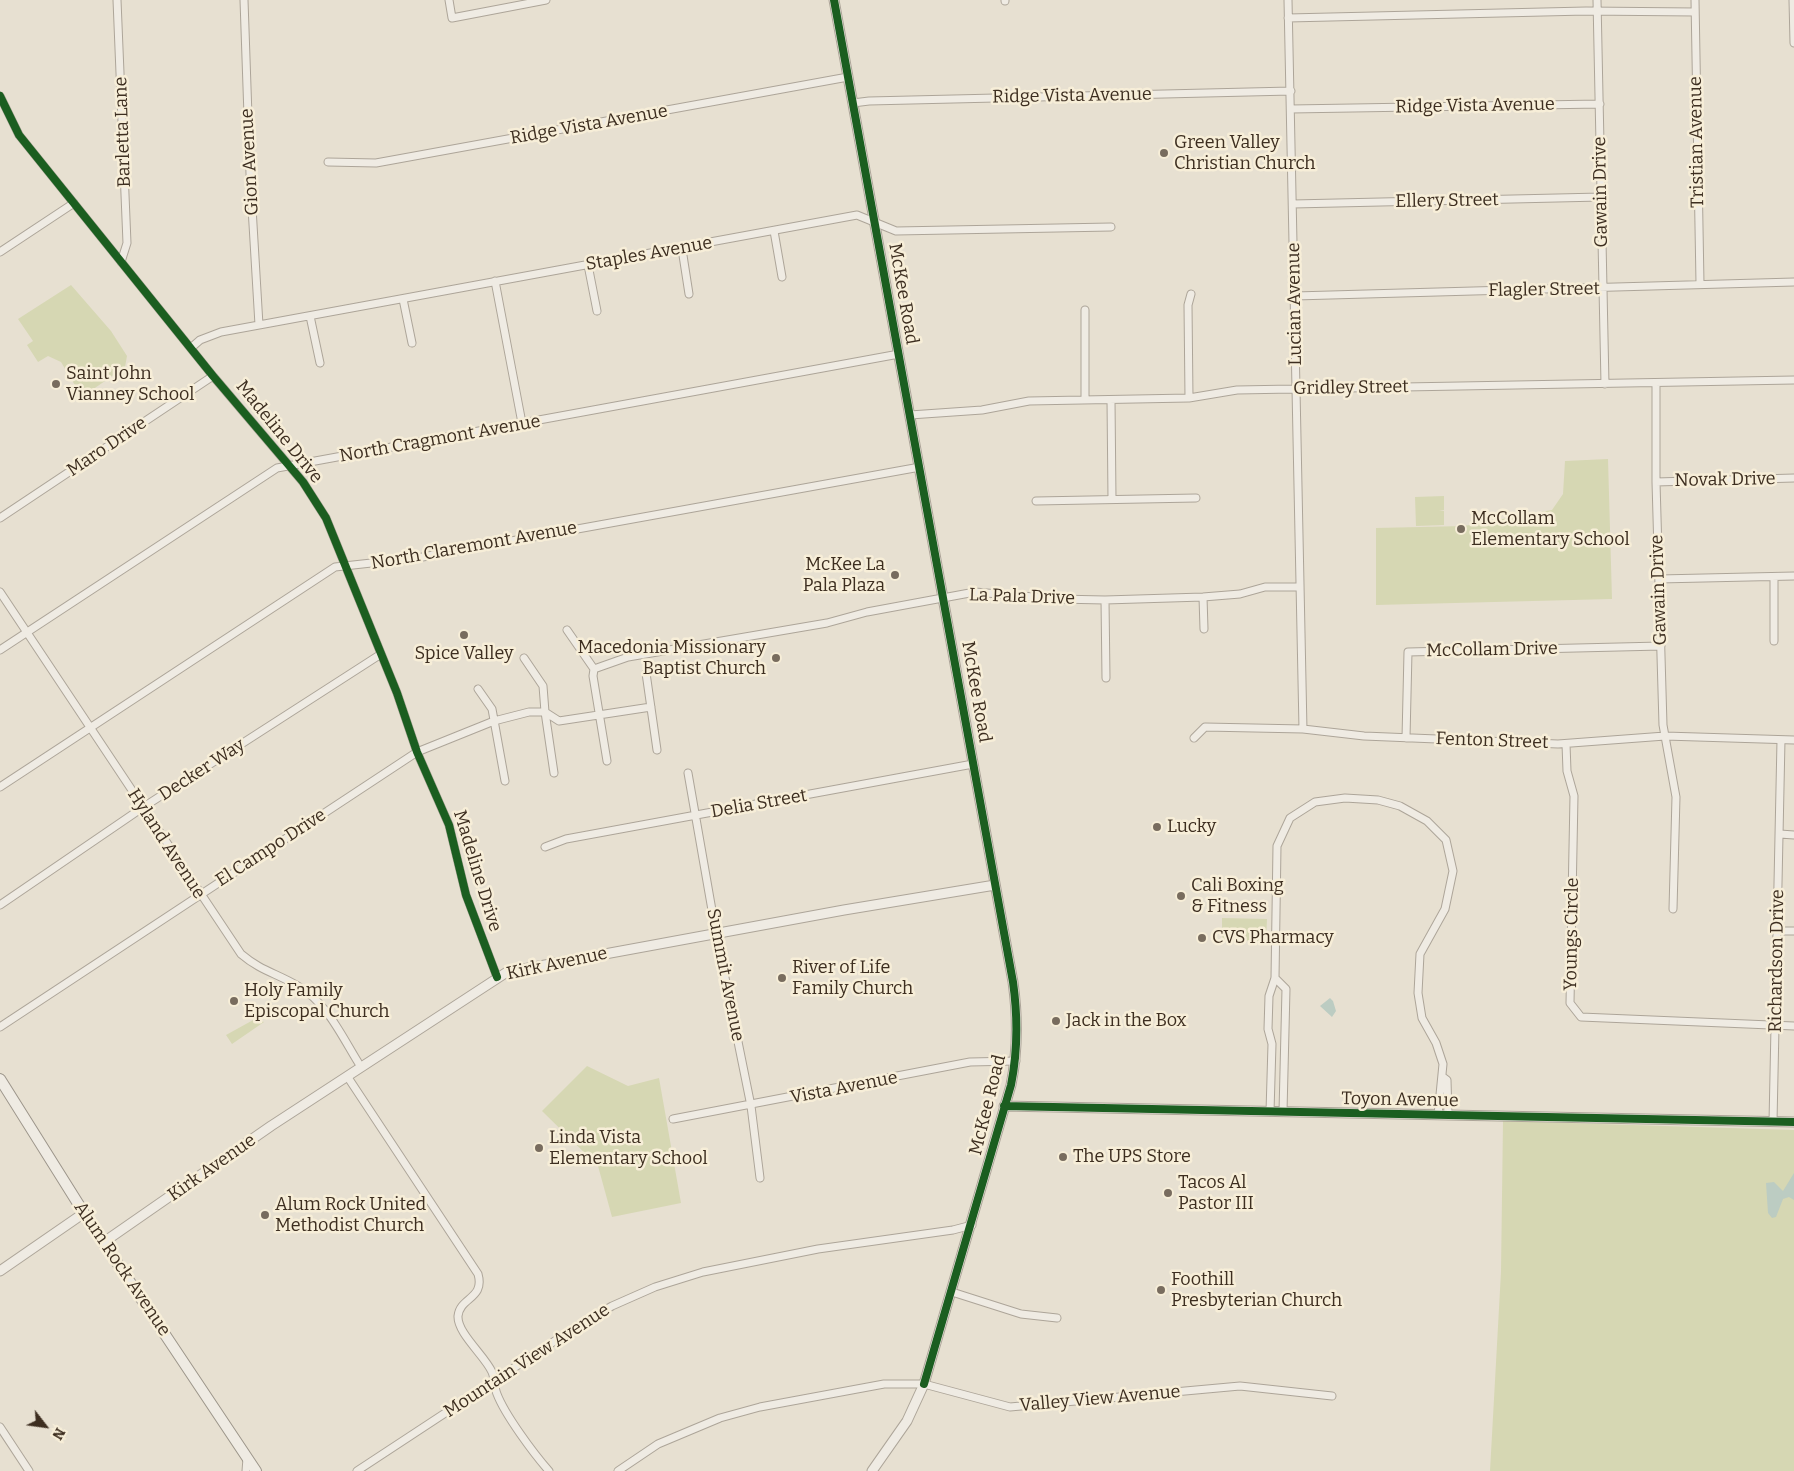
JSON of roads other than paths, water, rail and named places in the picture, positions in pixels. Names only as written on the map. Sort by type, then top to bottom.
[{"type":"main road","name":"Alum Rock Avenue","points":[[0,1079],[84,1213],[256,1471]]},
{"type":"street","name":"Barletta Lane","points":[[117,0],[127,243],[121,262]]},
{"type":"street","name":"Gion Avenue","points":[[244,0],[258,325]]},
{"type":"street","points":[[449,0],[452,18],[546,0]]},
{"type":"street","name":"McKee Road","points":[[834,0],[920,467],[1018,1020],[1016,1061],[972,1225],[924,1384],[907,1421],[872,1471]]},
{"type":"street","name":"Lucian Avenue","points":[[1288,0],[1303,729]]},
{"type":"street","name":"Gawain Drive","points":[[1597,0],[1605,384]]},
{"type":"street","name":"Tristian Avenue","points":[[1695,0],[1700,283]]},
{"type":"street","points":[[1793,0],[1794,43]]},
{"type":"street","points":[[1288,18],[1597,11],[1695,12]]},
{"type":"street","name":"Ridge Vista Avenue","points":[[328,162],[376,163],[848,77]]},
{"type":"street","name":"Ridge Vista Avenue","points":[[853,103],[869,100],[1291,91]]},
{"type":"street","name":"Madeline Drive","points":[[0,96],[19,135],[213,376],[303,482],[326,518],[347,566],[417,752],[449,825],[466,896],[497,977]]},
{"type":"street","name":"Ridge Vista Avenue","points":[[1291,110],[1600,104]]},
{"type":"street","name":"Ellery Street","points":[[1293,204],[1601,197]]},
{"type":"street","points":[[0,252],[74,203]]},
{"type":"street","name":"Staples Avenue","points":[[192,348],[200,340],[221,332],[682,249],[857,215],[896,231],[1111,227]]},
{"type":"street","points":[[774,231],[782,277]]},
{"type":"street","points":[[682,249],[689,294]]},
{"type":"street","points":[[588,265],[597,311]]},
{"type":"street","points":[[495,282],[522,423]]},
{"type":"street","name":"Flagler Street","points":[[1295,296],[1603,288],[1700,283],[1794,282]]},
{"type":"street","points":[[1188,398],[1188,304],[1191,294]]},
{"type":"street","points":[[404,299],[412,343]]},
{"type":"street","points":[[1085,310],[1085,399]]},
{"type":"street","points":[[310,316],[320,363]]},
{"type":"street","name":"North Cragmont Avenue","points":[[0,650],[276,468],[899,354]]},
{"type":"street","name":"Maro Drive","points":[[0,518],[213,376]]},
{"type":"street","name":"Gridley Street","points":[[910,415],[982,410],[1029,401],[1188,398],[1237,390],[1656,384],[1794,380]]},
{"type":"street","name":"Gawain Drive","points":[[1656,384],[1656,482],[1664,736],[1676,797],[1673,909]]},
{"type":"street","points":[[1111,400],[1112,499]]},
{"type":"street","name":"North Claremont Avenue","points":[[0,787],[336,567],[417,558],[920,467]]},
{"type":"street","name":"Novak Drive","points":[[1656,482],[1794,478]]},
{"type":"street","points":[[1036,501],[1196,498]]},
{"type":"street","points":[[1659,579],[1794,576]]},
{"type":"street","points":[[1774,577],[1774,641]]},
{"type":"street","name":"La Pala Drive","points":[[594,669],[628,656],[827,623],[867,612],[975,592],[1057,600],[1105,600],[1203,597],[1240,594],[1265,587],[1300,587]]},
{"type":"street","name":"Hyland Avenue","points":[[0,592],[241,954],[256,968],[298,986],[320,1003],[361,1067]]},
{"type":"street","points":[[1203,597],[1204,628]]},
{"type":"street","points":[[1105,600],[1106,678]]},
{"type":"street","points":[[567,630],[594,669],[593,676],[607,761]]},
{"type":"street","name":"McCollam Drive","points":[[1406,738],[1408,652],[1661,646]]},
{"type":"street","name":"Decker Way","points":[[0,905],[142,808],[381,654]]},
{"type":"street","points":[[524,658],[543,686],[554,773]]},
{"type":"street","points":[[646,673],[657,750]]},
{"type":"street","points":[[478,689],[492,710],[505,781]]},
{"type":"street","points":[[545,712],[559,721],[651,707]]},
{"type":"street","name":"El Campo Drive","points":[[0,1027],[417,752],[494,721],[529,712],[545,712]]},
{"type":"street","name":"Fenton Street","points":[[1194,738],[1205,727],[1303,729],[1364,736],[1566,744],[1664,736],[1794,740]]},
{"type":"street","name":"Richardson Drive","points":[[1773,1122],[1781,740]]},
{"type":"street","name":"Youngs Circle","points":[[1566,744],[1567,771],[1574,796],[1570,1003],[1581,1017],[1794,1026]]},
{"type":"street","name":"Delia Street","points":[[546,847],[566,839],[973,764]]},
{"type":"street","name":"Summit Avenue","points":[[688,772],[716,933],[751,1106],[760,1178]]},
{"type":"street","points":[[1270,1112],[1272,1044],[1268,1029],[1269,996],[1275,978],[1277,846],[1290,818],[1315,802],[1345,798],[1378,800],[1400,806],[1427,821],[1446,840],[1453,871],[1445,908],[1420,954],[1418,994],[1422,1018],[1436,1043],[1443,1064],[1443,1076],[1440,1081],[1443,1115]]},
{"type":"street","points":[[1780,834],[1794,835]]},
{"type":"street","name":"Kirk Avenue","points":[[104,1242],[347,1076],[497,977],[522,968],[995,886]]},
{"type":"street","points":[[1778,931],[1794,931]]},
{"type":"street","points":[[1275,978],[1286,989],[1283,1112]]},
{"type":"street","name":"Vista Avenue","points":[[673,1119],[751,1106],[970,1062],[1016,1061]]},
{"type":"street","points":[[347,1076],[478,1274],[479,1286],[477,1291],[460,1310],[459,1323],[492,1372],[497,1395],[535,1456],[549,1471]]},
{"type":"street","name":"Toyon Avenue","points":[[1004,1106],[1794,1122]]},
{"type":"street","points":[[0,1271],[84,1213]]},
{"type":"street","name":"Mountain View Avenue","points":[[357,1471],[576,1326],[612,1306],[655,1288],[702,1272],[818,1249],[972,1225]]},
{"type":"street","points":[[952,1292],[1021,1314],[1057,1318]]},
{"type":"street","name":"Valley View Avenue","points":[[618,1471],[658,1444],[720,1418],[760,1407],[884,1384],[924,1384],[1010,1407],[1240,1386],[1332,1396]]},
{"type":"street","points":[[0,1427],[29,1471]]},
{"type":"street","points":[[246,1471],[247,1458]]},
{"type":"place","name":"Green Valley Christian Church","points":[[1164,153]]},
{"type":"place","name":"Saint John Vianney School","points":[[56,384]]},
{"type":"place","name":"McCollam Elementary School","points":[[1461,529]]},
{"type":"place","name":"McKee La Pala Plaza","points":[[895,575]]},
{"type":"place","name":"Spice Valley","points":[[464,635]]},
{"type":"place","name":"Macedonia Missionary Baptist Church","points":[[776,658]]},
{"type":"place","name":"Lucky","points":[[1157,827]]},
{"type":"place","name":"Cali Boxing & Fitness","points":[[1181,896]]},
{"type":"place","name":"CVS Pharmacy","points":[[1202,938]]},
{"type":"place","name":"River of Life Family Church","points":[[782,978]]},
{"type":"place","name":"Holy Family Episcopal Church","points":[[234,1001]]},
{"type":"place","name":"Jack in the Box","points":[[1056,1021]]},
{"type":"place","name":"Linda Vista Elementary School","points":[[539,1148]]},
{"type":"place","name":"The UPS Store","points":[[1063,1157]]},
{"type":"place","name":"Tacos Al Pastor III","points":[[1168,1193]]},
{"type":"place","name":"Alum Rock United Methodist Church","points":[[265,1215]]},
{"type":"place","name":"Foothill Presbyterian Church","points":[[1161,1290]]}]
